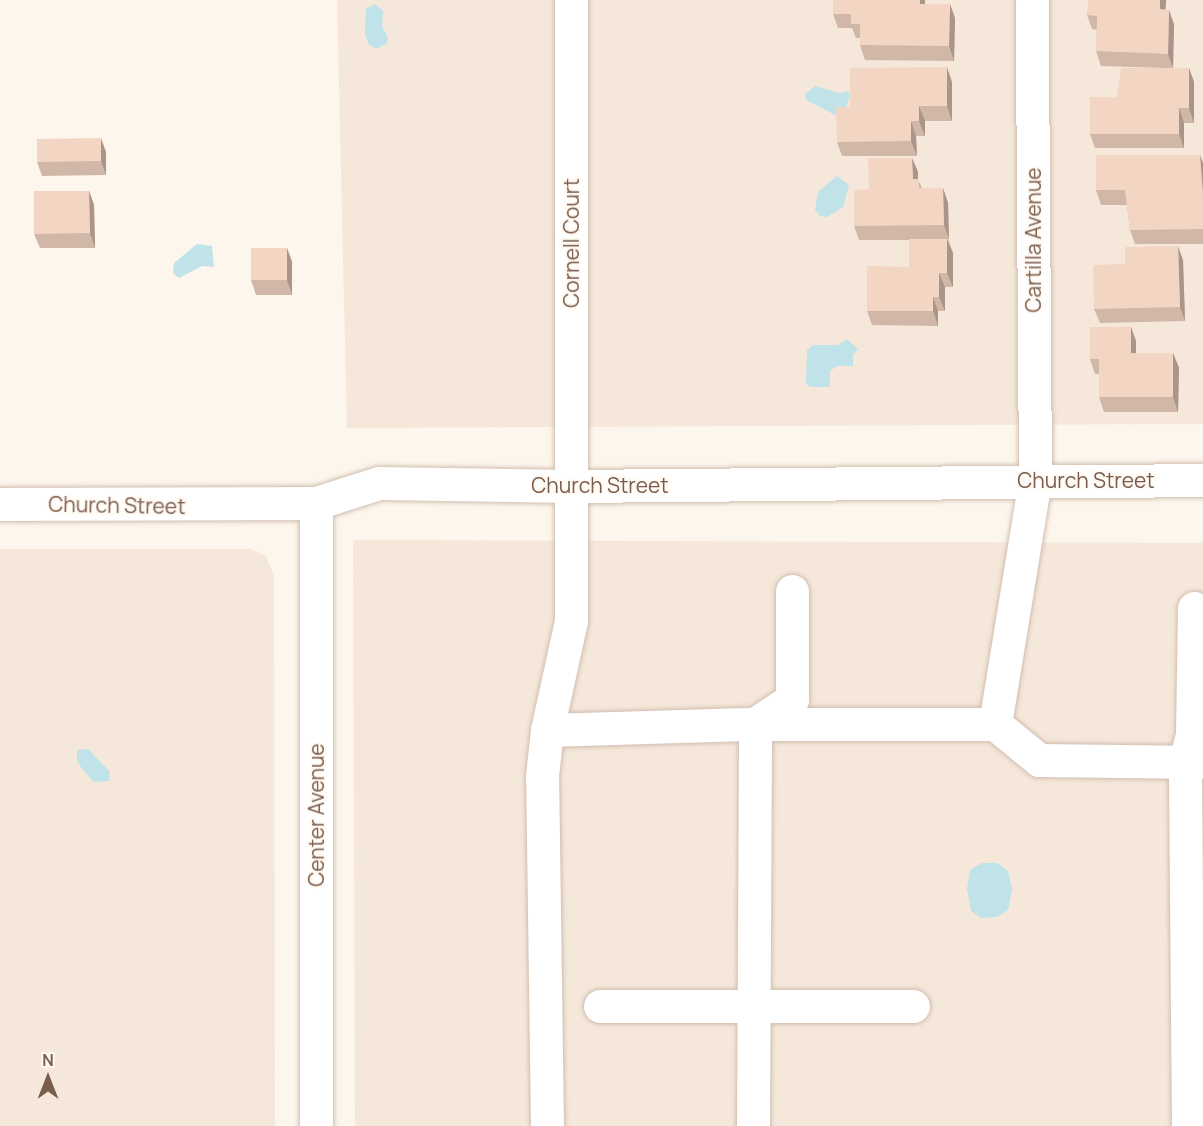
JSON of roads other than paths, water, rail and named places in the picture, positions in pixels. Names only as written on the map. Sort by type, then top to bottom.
[{"type":"street","name":"Cornell Court","points":[[547,1126],[542,776],[547,730],[571,621],[571,0]]},
{"type":"street","name":"Cartilla Avenue","points":[[995,724],[1035,480],[1032,0]]},
{"type":"street","name":"Church Street","points":[[0,504],[316,503],[379,483],[572,486],[1203,480]]},
{"type":"street","name":"Center Avenue","points":[[316,503],[316,1126]]},
{"type":"street","points":[[755,724],[792,699],[792,591]]},
{"type":"street","points":[[1188,1126],[1194,609]]},
{"type":"street","points":[[753,1126],[755,724]]},
{"type":"street","points":[[547,730],[755,724],[995,724],[1039,760],[1194,761]]},
{"type":"street","points":[[600,1006],[913,1006]]},
{"type":"water","points":[[375,4],[383,11],[382,26],[388,37],[387,43],[377,49],[369,45],[365,34],[366,9]]},
{"type":"water","points":[[815,86],[840,93],[848,91],[850,96],[844,113],[835,115],[806,100],[805,94]]},
{"type":"water","points":[[837,176],[849,185],[843,207],[827,217],[820,216],[815,210],[818,192]]},
{"type":"water","points":[[197,244],[212,246],[214,267],[202,266],[179,278],[173,273],[174,263]]},
{"type":"water","points":[[847,339],[858,349],[853,355],[853,366],[837,366],[830,371],[830,387],[810,387],[806,383],[807,350],[813,345],[838,345]]},
{"type":"water","points":[[88,749],[110,772],[109,781],[94,782],[82,769],[77,760],[77,750]]},
{"type":"water","points":[[982,863],[997,863],[1008,871],[1012,889],[1008,910],[997,917],[981,918],[971,911],[967,889],[970,870]]}]
